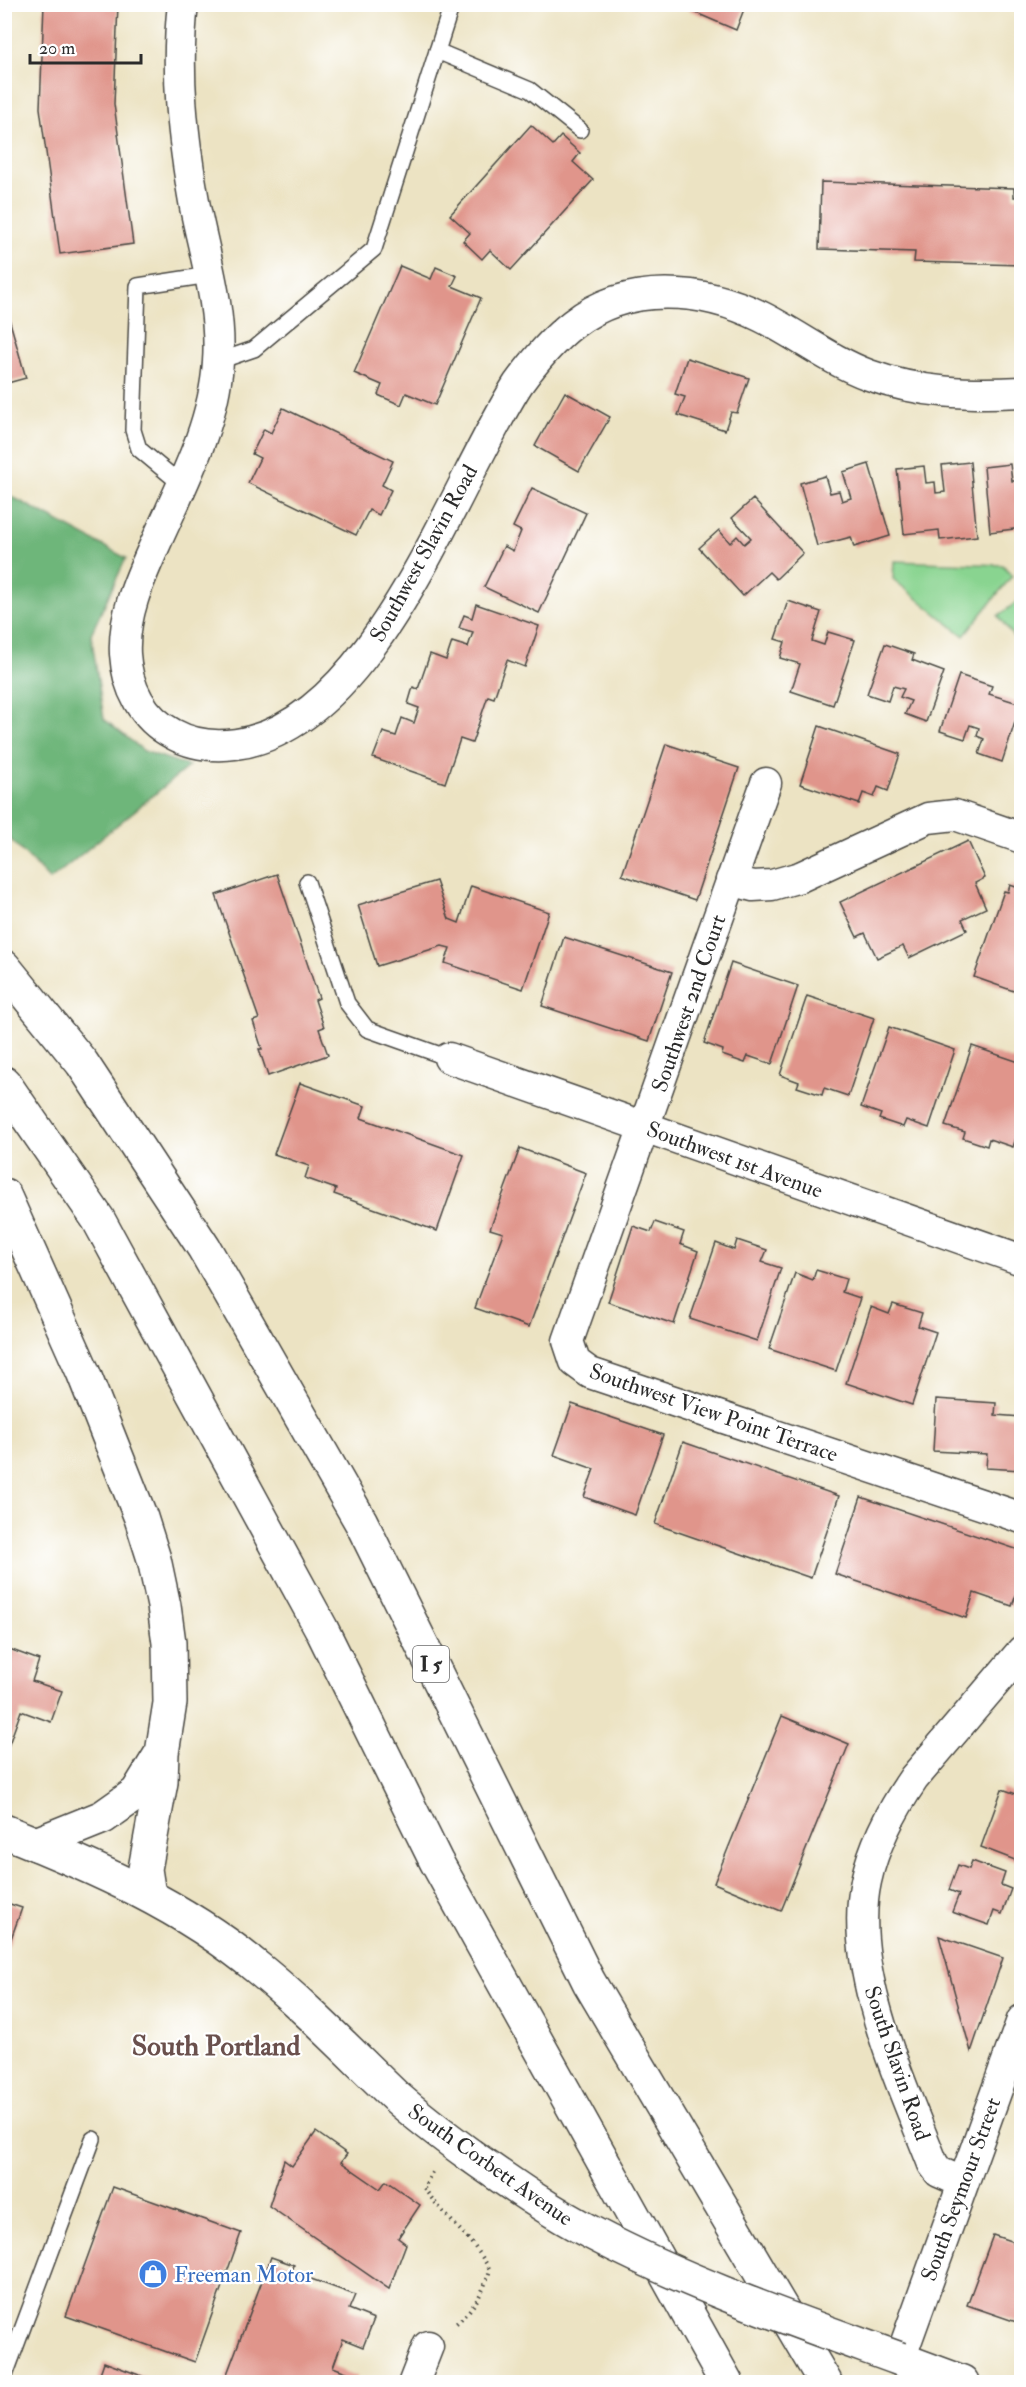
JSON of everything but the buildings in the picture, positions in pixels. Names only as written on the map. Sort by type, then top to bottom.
[{"type":"main road","name":"I 5","points":[[4,967],[82,1063],[210,1258],[361,1522],[589,1982],[825,2382]]},
{"type":"main road","points":[[4,1083],[98,1219],[321,1628],[436,1861],[726,2382]]},
{"type":"main road","points":[[4,1195],[83,1372],[141,1518],[154,1559],[169,1643],[170,1702],[162,1753],[161,1782],[145,1869],[149,1895]]},
{"type":"main road","points":[[36,1844],[103,1817],[137,1793],[162,1753]]},
{"type":"main road","name":"South Corbett Avenue","points":[[4,1831],[70,1857],[149,1895],[194,1922],[258,1967],[325,2027],[396,2096],[459,2147],[554,2211],[634,2254],[733,2298],[962,2382]]},
{"type":"street","name":"Southwest Slavin Road","points":[[183,4],[181,97],[193,194],[217,323],[219,361],[209,414],[182,484],[145,567],[132,606],[126,635],[128,674],[141,706],[160,727],[172,734],[200,744],[230,745],[266,737],[301,719],[325,700],[349,675],[384,627],[416,574],[485,440],[518,384],[537,358],[562,333],[602,306],[618,300],[650,294],[705,296],[762,317],[846,365],[888,381],[948,392],[1022,393]]},
{"type":"street","name":"Southwest 2nd Court","points":[[645,1127],[766,783]]},
{"type":"street","points":[[731,880],[753,886],[772,885],[800,877],[928,818],[955,815],[1022,838]]},
{"type":"street","name":"Southwest 1st Avenue","points":[[449,1058],[1022,1260]]},
{"type":"street","name":"Southwest View Point Terrace","points":[[645,1127],[568,1341],[575,1362],[590,1372],[1022,1518]]},
{"type":"street","name":"South Slavin Road","points":[[962,2182],[939,2172],[933,2164],[891,2055],[864,1948],[863,1910],[866,1883],[877,1843],[914,1778],[1022,1652]]},
{"type":"street","name":"South Seymour Street","points":[[900,2359],[962,2182],[1019,2036]]},
{"type":"street","points":[[414,2382],[428,2346]]},
{"type":"lane","points":[[219,361],[254,349],[374,249],[452,4]]},
{"type":"lane","points":[[437,51],[530,90],[580,130]]},
{"type":"lane","points":[[182,484],[139,448],[134,430],[138,286],[209,275]]},
{"type":"lane","points":[[307,882],[347,1004],[367,1029],[449,1058]]},
{"type":"lane","points":[[4,2378],[93,2139]]},
{"type":"path","points":[[459,2147],[424,2188],[433,2201],[480,2251],[490,2270],[483,2293],[466,2314]]},
{"type":"green space","points":[[5,493],[126,558],[91,634],[104,719],[144,751],[189,766],[50,880],[5,834]]},
{"type":"green space","points":[[894,561],[1003,565],[1012,576],[964,636],[893,579]]},
{"type":"green space","points":[[1021,599],[1021,647],[998,616]]},
{"type":"place","name":"Freeman Motor","points":[[153,2274]]},
{"type":"district","name":"South Portland","points":[[216,2045]]}]
